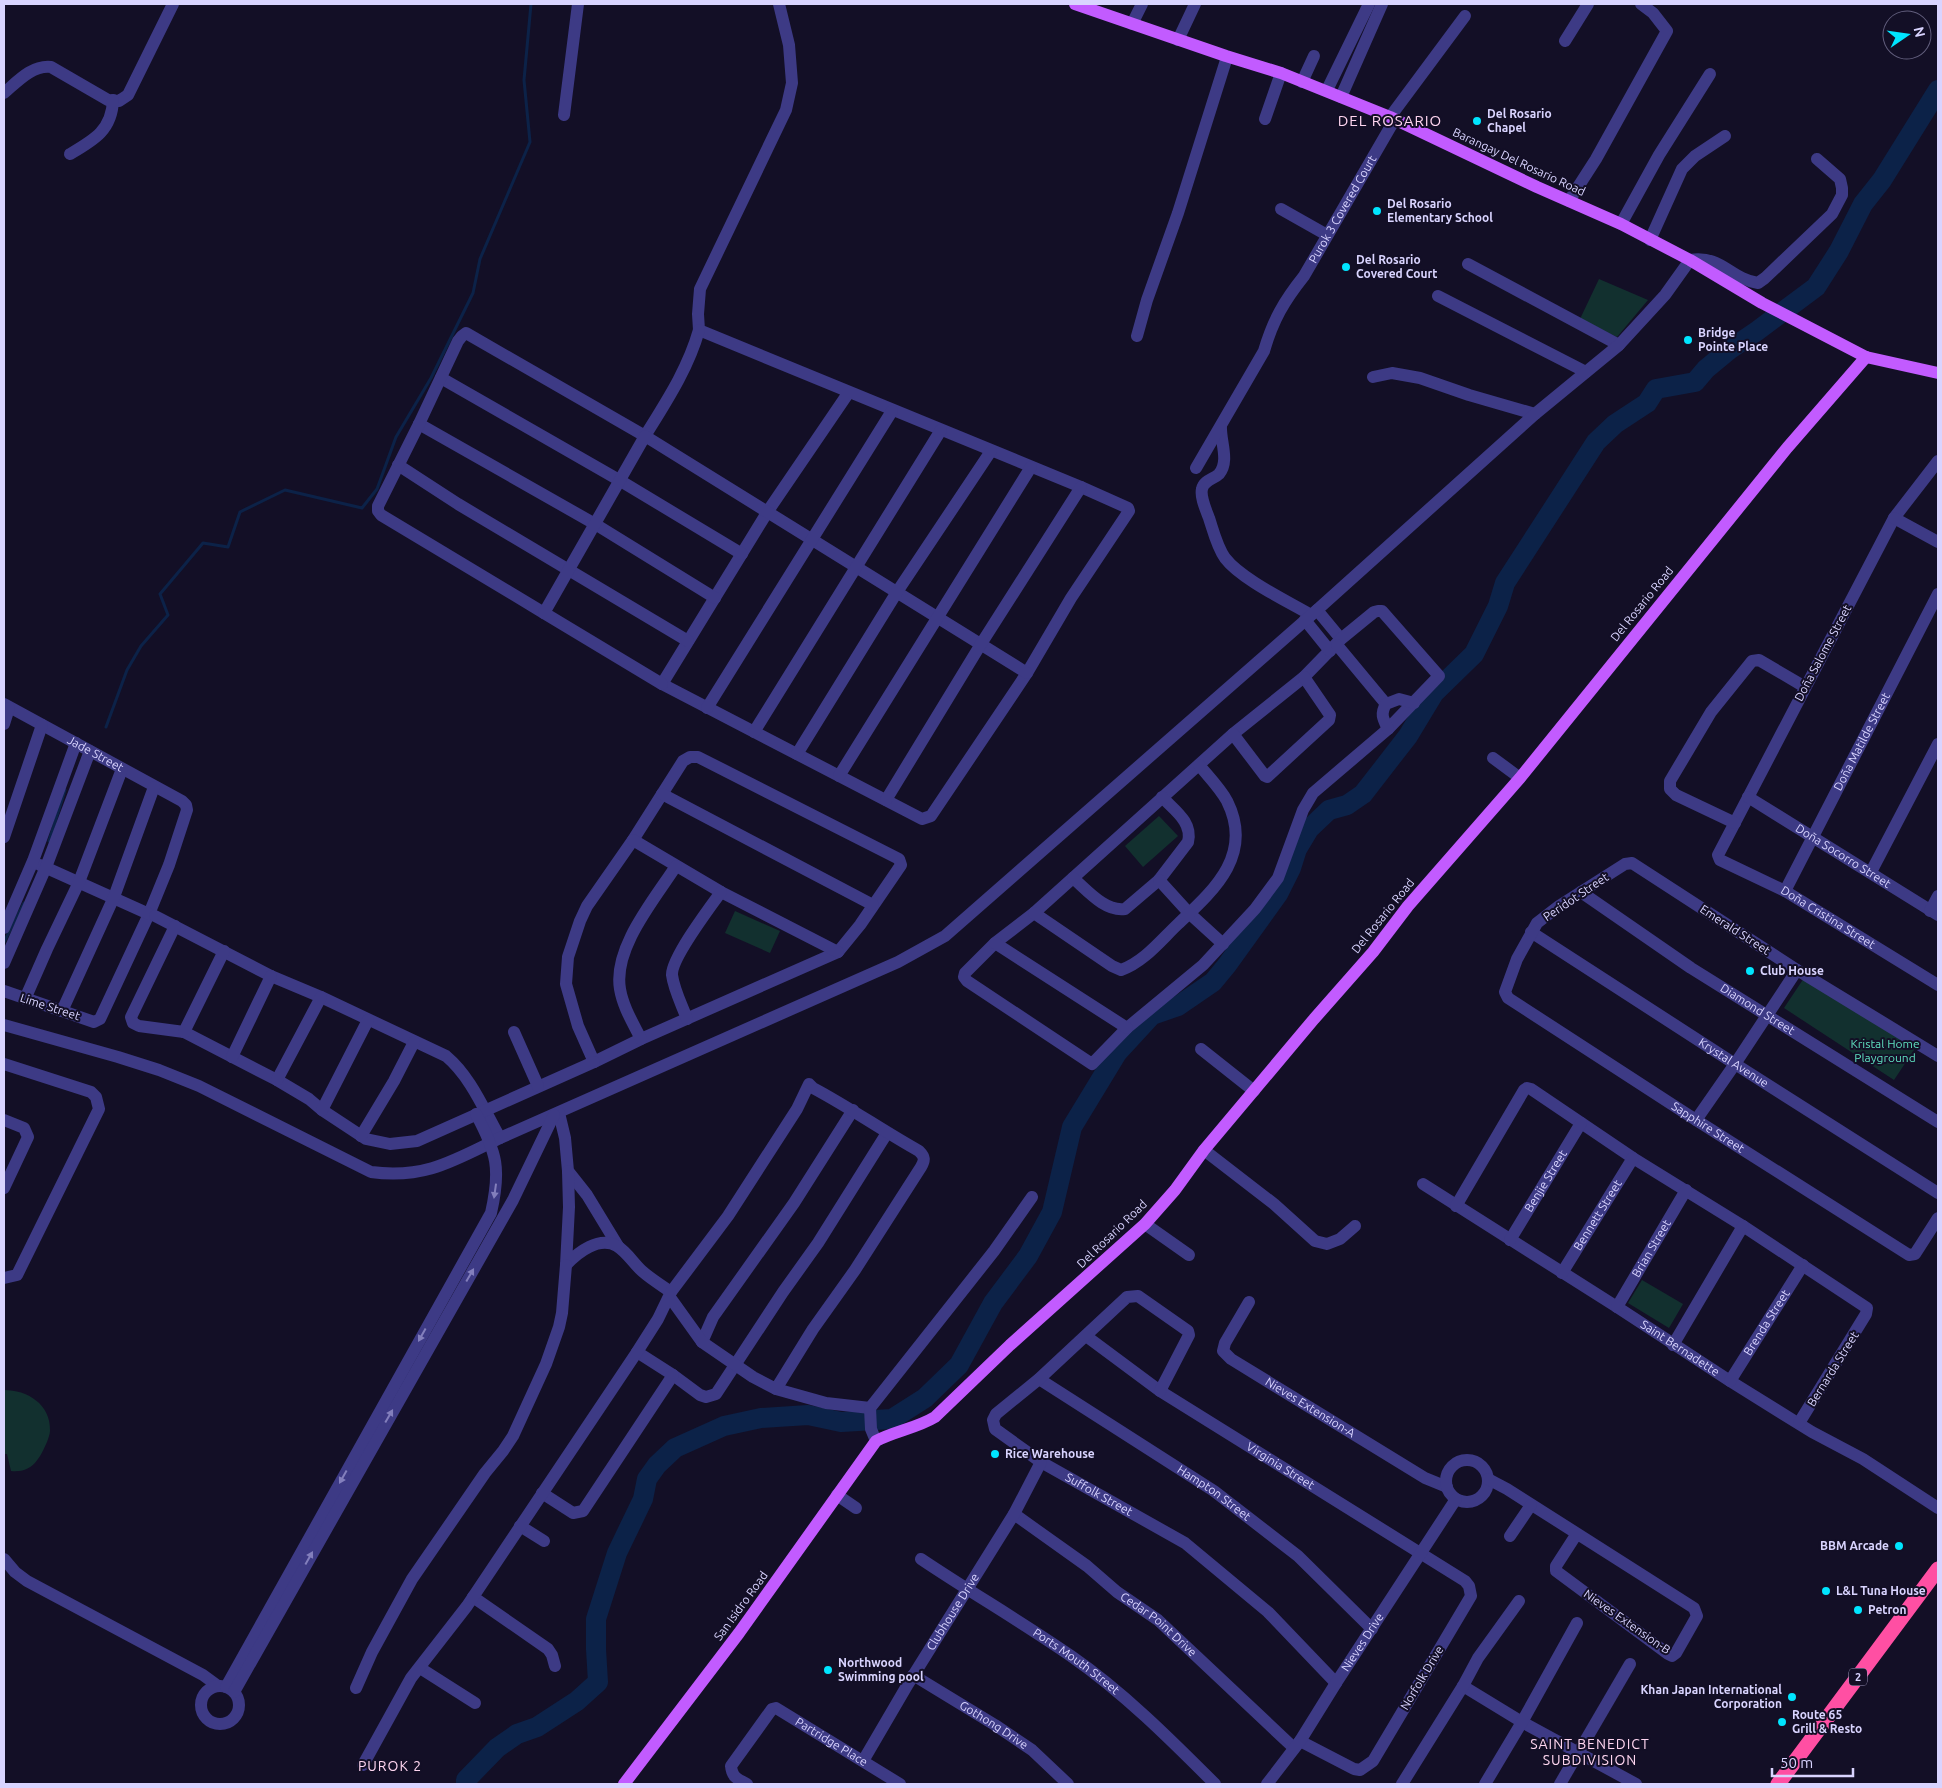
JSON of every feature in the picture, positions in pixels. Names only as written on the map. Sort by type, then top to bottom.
[{"type":"highway","name":"2","points":[[1778,1784],[1938,1569]]},
{"type":"main road","name":"Barangay Del Rosario Road","points":[[1075,4],[1328,90],[1621,224],[1690,260],[1762,303],[1866,357],[1938,373]]},
{"type":"main road","name":"Del Rosario Road","points":[[873,1435],[889,1434],[926,1422],[935,1417],[1010,1345],[1145,1224],[1175,1190],[1204,1150],[1373,952],[1408,906],[1520,778],[1786,448],[1866,357]]},
{"type":"main road","name":"San Isidro Road","points":[[624,1784],[739,1633],[836,1495],[873,1435]]},
{"type":"street","points":[[4,93],[33,70],[42,66],[51,67],[108,100],[119,101],[128,95],[173,4]]},
{"type":"street","points":[[564,114],[578,4]]},
{"type":"street","points":[[544,613],[693,351],[699,330],[698,306],[700,289],[786,110],[792,83],[790,45],[779,4]]},
{"type":"street","points":[[1132,24],[1142,4]]},
{"type":"street","points":[[1178,40],[1195,4]]},
{"type":"street","points":[[1328,90],[1368,4]]},
{"type":"street","points":[[1341,97],[1382,4]]},
{"type":"street","points":[[1564,42],[1588,4]]},
{"type":"street","points":[[1569,201],[1596,159],[1667,31],[1653,13],[1641,4]]},
{"type":"street","name":"Purok 3 Covered Court","points":[[1196,468],[1264,351],[1277,316],[1287,297],[1304,276],[1392,118],[1466,16]]},
{"type":"street","points":[[1302,82],[1314,56]]},
{"type":"street","points":[[1137,336],[1147,300],[1178,213],[1227,57]]},
{"type":"street","points":[[1265,119],[1281,73]]},
{"type":"street","points":[[1621,224],[1659,155],[1710,74]]},
{"type":"street","points":[[70,154],[94,140],[110,121],[113,114],[114,100]]},
{"type":"street","points":[[1650,240],[1682,170],[1695,156],[1725,136]]},
{"type":"street","points":[[4,1025],[159,1070],[199,1086],[371,1172],[399,1175],[442,1167],[495,1141],[898,962],[944,936],[1311,615],[1535,414],[1618,345],[1665,295],[1690,260],[1702,258],[1713,261],[1750,282],[1758,283],[1764,278],[1832,214],[1842,195],[1840,179],[1816,160]]},
{"type":"street","points":[[1281,209],[1327,235]]},
{"type":"street","points":[[1468,264],[1618,345]]},
{"type":"street","points":[[1438,296],[1586,372]]},
{"type":"street","points":[[699,330],[1128,508],[1129,511],[1066,606],[1027,672],[931,816],[922,819],[662,684],[381,515],[378,511],[378,506],[458,341],[466,333],[645,436],[1027,672]]},
{"type":"street","points":[[1373,377],[1392,373],[1420,378],[1469,395],[1535,414]]},
{"type":"street","points":[[441,378],[619,480],[742,554]]},
{"type":"street","points":[[662,684],[768,512],[849,392]]},
{"type":"street","points":[[707,708],[892,410]]},
{"type":"street","points":[[419,424],[595,524],[715,598]]},
{"type":"street","points":[[1221,424],[1220,436],[1225,463],[1219,474],[1206,482],[1202,489],[1203,499],[1212,528],[1224,557],[1236,569],[1311,615],[1386,704]]},
{"type":"street","points":[[754,732],[941,430]]},
{"type":"street","points":[[797,754],[897,592],[991,452]]},
{"type":"street","name":"Doña Salome Street","points":[[1718,853],[1894,518],[1938,462]]},
{"type":"street","points":[[398,465],[458,504],[688,641]]},
{"type":"street","points":[[839,776],[1031,467]]},
{"type":"street","points":[[886,800],[1080,487]]},
{"type":"street","points":[[1894,518],[1938,542]]},
{"type":"street","name":"Doña Matilde Street","points":[[1785,891],[1938,594]]},
{"type":"street","points":[[1382,611],[1439,676],[1388,729],[1313,793],[1303,810],[1278,878],[1255,909],[1204,965],[1127,1028],[1092,1064],[967,981],[964,977],[965,973],[995,943],[1034,913],[1232,734],[1304,677],[1336,645],[1374,612],[1382,611]]},
{"type":"street","points":[[1735,823],[1676,795],[1670,789],[1670,781],[1711,712],[1752,661],[1760,660],[1805,687]]},
{"type":"street","points":[[1232,734],[1265,776],[1268,777],[1329,720],[1330,715],[1304,677]]},
{"type":"street","points":[[1388,729],[1382,717],[1382,710],[1386,704],[1399,699],[1414,703]]},
{"type":"street","points":[[4,724],[6,706]]},
{"type":"street","name":"Jade Street","points":[[6,706],[186,805],[187,810],[152,915]]},
{"type":"street","points":[[4,837],[42,725]]},
{"type":"street","points":[[4,928],[33,861],[76,743]]},
{"type":"street","points":[[1871,872],[1938,744]]},
{"type":"street","points":[[4,963],[46,867],[90,751]]},
{"type":"street","points":[[175,926],[131,1018],[133,1023],[138,1026],[184,1032],[277,1080],[309,1099],[322,1110],[366,1139],[390,1144],[417,1141],[594,1062],[640,1039],[838,952],[898,871],[901,865],[899,859],[698,757],[690,757],[683,761],[633,840],[587,906],[568,957],[566,984],[578,1026],[594,1062]]},
{"type":"street","points":[[1493,758],[1520,778]]},
{"type":"street","points":[[1034,913],[1112,966],[1121,970],[1133,965],[1189,913],[1222,877],[1230,864],[1236,841],[1234,819],[1226,800],[1199,765]]},
{"type":"street","points":[[26,999],[47,949],[79,882],[122,769]]},
{"type":"street","points":[[62,1011],[114,897],[154,787]]},
{"type":"street","points":[[662,794],[873,905]]},
{"type":"street","points":[[1073,878],[1105,905],[1118,910],[1125,909],[1159,880],[1188,842],[1190,836],[1186,821],[1162,797]]},
{"type":"street","name":"Doña Socorro Street","points":[[1748,797],[1934,913]]},
{"type":"street","points":[[633,840],[721,892],[838,952]]},
{"type":"street","name":"Doña Cristina Street","points":[[1718,853],[1720,860],[1785,891],[1938,985]]},
{"type":"street","points":[[33,861],[175,926],[271,976],[321,997],[446,1056],[456,1065],[478,1098],[480,1112],[495,1141],[497,1165],[496,1191],[491,1213],[226,1688]]},
{"type":"street","name":"Peridot Street","points":[[1508,998],[1505,992],[1507,985],[1537,923],[1552,911],[1625,864],[1636,864]]},
{"type":"street","name":"Emerald Street","points":[[1636,864],[1797,970],[1938,1056]]},
{"type":"street","points":[[640,1039],[624,1006],[620,989],[622,955],[630,938],[676,866]]},
{"type":"street","points":[[1159,880],[1189,913],[1222,944]]},
{"type":"street","points":[[687,1019],[674,982],[672,969],[682,950],[721,892]]},
{"type":"street","name":"Diamond Street","points":[[1581,892],[1691,968],[1938,1122]]},
{"type":"street","points":[[1934,913],[1938,896]]},
{"type":"street","name":"Lime Street","points":[[4,991],[62,1011],[97,1021],[100,1020],[152,915]]},
{"type":"street","name":"Krystal Avenue","points":[[1531,932],[1938,1193]]},
{"type":"street","points":[[995,943],[1127,1028]]},
{"type":"street","points":[[184,1032],[224,951]]},
{"type":"street","points":[[1696,1120],[1797,970]]},
{"type":"street","points":[[232,1057],[271,976]]},
{"type":"street","points":[[277,1080],[321,997]]},
{"type":"street","name":"Sapphire Street","points":[[1508,998],[1909,1255],[1915,1254],[1938,1218]]},
{"type":"street","points":[[322,1110],[368,1020]]},
{"type":"street","points":[[514,1032],[538,1086]]},
{"type":"street","points":[[361,1136],[394,1081],[414,1042]]},
{"type":"street","points":[[1201,1049],[1254,1091]]},
{"type":"street","points":[[4,1064],[91,1092],[96,1096],[99,1109],[17,1275],[4,1278]]},
{"type":"street","points":[[362,1765],[411,1678],[473,1598],[637,1352],[670,1294],[728,1216],[797,1109],[809,1084],[887,1133],[920,1151],[924,1162],[855,1270],[813,1329],[776,1389]]},
{"type":"street","points":[[1456,1206],[1524,1090],[1528,1088],[1633,1158],[1744,1226],[1803,1265]]},
{"type":"street","points":[[702,1342],[713,1317],[789,1211],[853,1110]]},
{"type":"street","points":[[356,1688],[372,1652],[412,1579],[513,1436],[546,1364],[562,1313],[569,1207],[565,1138],[556,1114]]},
{"type":"street","points":[[226,1688],[513,1200],[556,1114]]},
{"type":"street","points":[[4,1120],[24,1128],[28,1137],[4,1186]]},
{"type":"street","name":"Benjie Street","points":[[1510,1240],[1581,1123]]},
{"type":"street","points":[[637,1352],[674,1375],[700,1395],[706,1397],[716,1394],[783,1292],[818,1244],[887,1133]]},
{"type":"street","points":[[1204,1150],[1274,1204],[1315,1241],[1327,1244],[1334,1242],[1355,1226]]},
{"type":"street","name":"Bennett Street","points":[[1562,1273],[1633,1158]]},
{"type":"street","points":[[568,1171],[587,1195],[618,1246],[642,1271],[670,1294],[702,1342],[776,1389],[826,1403],[869,1410]]},
{"type":"street","name":"Saint Bernadette","points":[[1423,1184],[1730,1381],[1863,1459],[1938,1508]]},
{"type":"street","name":"Brian Street","points":[[1617,1307],[1686,1190]]},
{"type":"street","points":[[873,1435],[869,1410],[994,1251],[1032,1197]]},
{"type":"street","points":[[1145,1224],[1189,1255]]},
{"type":"street","points":[[1673,1344],[1744,1226]]},
{"type":"street","points":[[566,1265],[576,1254],[595,1244],[618,1246]]},
{"type":"street","name":"Bernarda Street","points":[[1799,1423],[1866,1314],[1867,1308],[1803,1265]]},
{"type":"street","name":"Brenda Street","points":[[1730,1381],[1803,1265]]},
{"type":"street","name":"Suffolk Street","points":[[1160,1391],[1186,1343],[1189,1335],[1188,1331],[1134,1295],[1128,1297],[1039,1380],[996,1414],[993,1424],[995,1429],[1040,1462],[1185,1544],[1268,1612],[1336,1683]]},
{"type":"street","name":"Nieves Extension-A","points":[[1249,1302],[1224,1343],[1224,1351],[1231,1359],[1417,1474],[1447,1487]]},
{"type":"street","name":"Virginia Street","points":[[1086,1336],[1160,1391],[1465,1581],[1469,1586],[1471,1596]]},
{"type":"street","points":[[542,1493],[573,1513],[583,1511],[674,1375]]},
{"type":"street","name":"Hampton Street","points":[[1039,1380],[1214,1491],[1298,1556],[1372,1629]]},
{"type":"street","points":[[1464,1460],[1477,1463],[1482,1467],[1488,1479],[1488,1486],[1481,1497],[1469,1502],[1456,1499],[1447,1487],[1446,1480],[1452,1467],[1464,1460]]},
{"type":"street","name":"Clubhouse Drive","points":[[863,1761],[913,1675],[1014,1514],[1040,1462]]},
{"type":"street","name":"Nieves Extension-B","points":[[1488,1479],[1694,1608],[1697,1616],[1676,1653],[1672,1656],[1668,1654],[1556,1571],[1556,1566],[1576,1535]]},
{"type":"street","points":[[836,1495],[856,1508]]},
{"type":"street","name":"Nieves Drive","points":[[1267,1784],[1297,1744],[1456,1499]]},
{"type":"street","points":[[1510,1536],[1531,1505]]},
{"type":"street","name":"Cedar Point Drive","points":[[1014,1514],[1087,1566],[1117,1592],[1158,1620],[1297,1744],[1354,1769],[1360,1770],[1373,1761]]},
{"type":"street","points":[[520,1526],[544,1541]]},
{"type":"street","points":[[4,1559],[15,1572],[27,1581],[226,1688]]},
{"type":"street","name":"Ports Mouth Street","points":[[921,1559],[966,1590],[1071,1655],[1107,1683],[1181,1750],[1215,1784]]},
{"type":"street","name":"Norfolk Drive","points":[[1373,1761],[1471,1596]]},
{"type":"street","points":[[473,1598],[548,1649],[552,1654],[555,1666]]},
{"type":"street","points":[[1402,1784],[1463,1686],[1478,1658],[1518,1601]]},
{"type":"street","points":[[1485,1784],[1522,1722],[1576,1623]]},
{"type":"street","points":[[1560,1784],[1580,1753],[1630,1664]]},
{"type":"street","points":[[420,1668],[475,1703]]},
{"type":"street","name":"Gothong Drive","points":[[913,1675],[995,1724],[1032,1750],[1068,1784]]},
{"type":"street","points":[[1463,1686],[1522,1722],[1636,1784]]},
{"type":"street","name":"Partridge Place","points":[[747,1784],[734,1777],[731,1766],[772,1709],[776,1708],[900,1784]]},
{"type":"green space","points":[[1599,279],[1648,300],[1617,337],[1580,319]]},
{"type":"green space","points":[[1159,816],[1178,836],[1143,867],[1125,846]]},
{"type":"green space","points":[[735,911],[780,931],[770,953],[725,933]]},
{"type":"green space","name":"Kristal Home Playground","points":[[1806,975],[1916,1047],[1894,1080],[1784,1008]]},
{"type":"green space","points":[[1642,1280],[1683,1304],[1669,1328],[1628,1303]]},
{"type":"green space","points":[[4,1390],[21,1393],[36,1400],[42,1406],[49,1421],[50,1434],[38,1460],[24,1470],[11,1471],[7,1454],[4,1454]]},
{"type":"waterway","points":[[106,727],[127,670],[141,646],[168,615],[160,594],[203,543],[228,547],[240,512],[285,490],[362,508],[377,489],[396,437],[431,378],[473,293],[480,259],[530,142],[524,80],[531,4]]},
{"type":"waterway","points":[[466,1784],[466,1780],[497,1748],[517,1734],[537,1727],[577,1701],[598,1682],[596,1619],[617,1553],[643,1499],[647,1479],[657,1465],[675,1448],[724,1426],[761,1418],[808,1415],[841,1422],[892,1419],[925,1398],[959,1365],[993,1303],[1028,1256],[1052,1212],[1072,1127],[1117,1053],[1152,1015],[1178,1006],[1213,982],[1278,894],[1291,868],[1297,849],[1309,829],[1329,810],[1347,805],[1363,794],[1408,736],[1434,693],[1474,654],[1498,606],[1505,583],[1596,442],[1615,424],[1647,403],[1656,389],[1695,382],[1706,369],[1729,350],[1816,287],[1839,251],[1863,204],[1882,180],[1938,90]]},
{"type":"waterway","points":[[49,841],[65,790]]},
{"type":"waterway","points":[[4,942],[24,903]]},
{"type":"place","name":"Del Rosario Chapel","points":[[1477,121]]},
{"type":"place","name":"Del Rosario Elementary School","points":[[1377,211]]},
{"type":"place","name":"Del Rosario Covered Court","points":[[1346,267]]},
{"type":"place","name":"Bridge Pointe Place","points":[[1688,340]]},
{"type":"place","name":"Club House","points":[[1750,971]]},
{"type":"place","name":"Rice Warehouse","points":[[995,1454]]},
{"type":"place","name":"BBM Arcade","points":[[1899,1546]]},
{"type":"place","name":"L&L Tuna House","points":[[1826,1591]]},
{"type":"place","name":"Petron","points":[[1858,1610]]},
{"type":"place","name":"Northwood Swimming pool","points":[[828,1670]]},
{"type":"place","name":"Khan Japan International Corporation","points":[[1792,1697]]},
{"type":"place","name":"Route 65 Grill & Resto","points":[[1782,1722]]},
{"type":"district","name":"DEL ROSARIO","points":[[1390,121]]},
{"type":"district","name":"SAINT BENEDICT SUBDIVISION","points":[[1590,1752]]},
{"type":"district","name":"PUROK 2","points":[[390,1766]]}]
